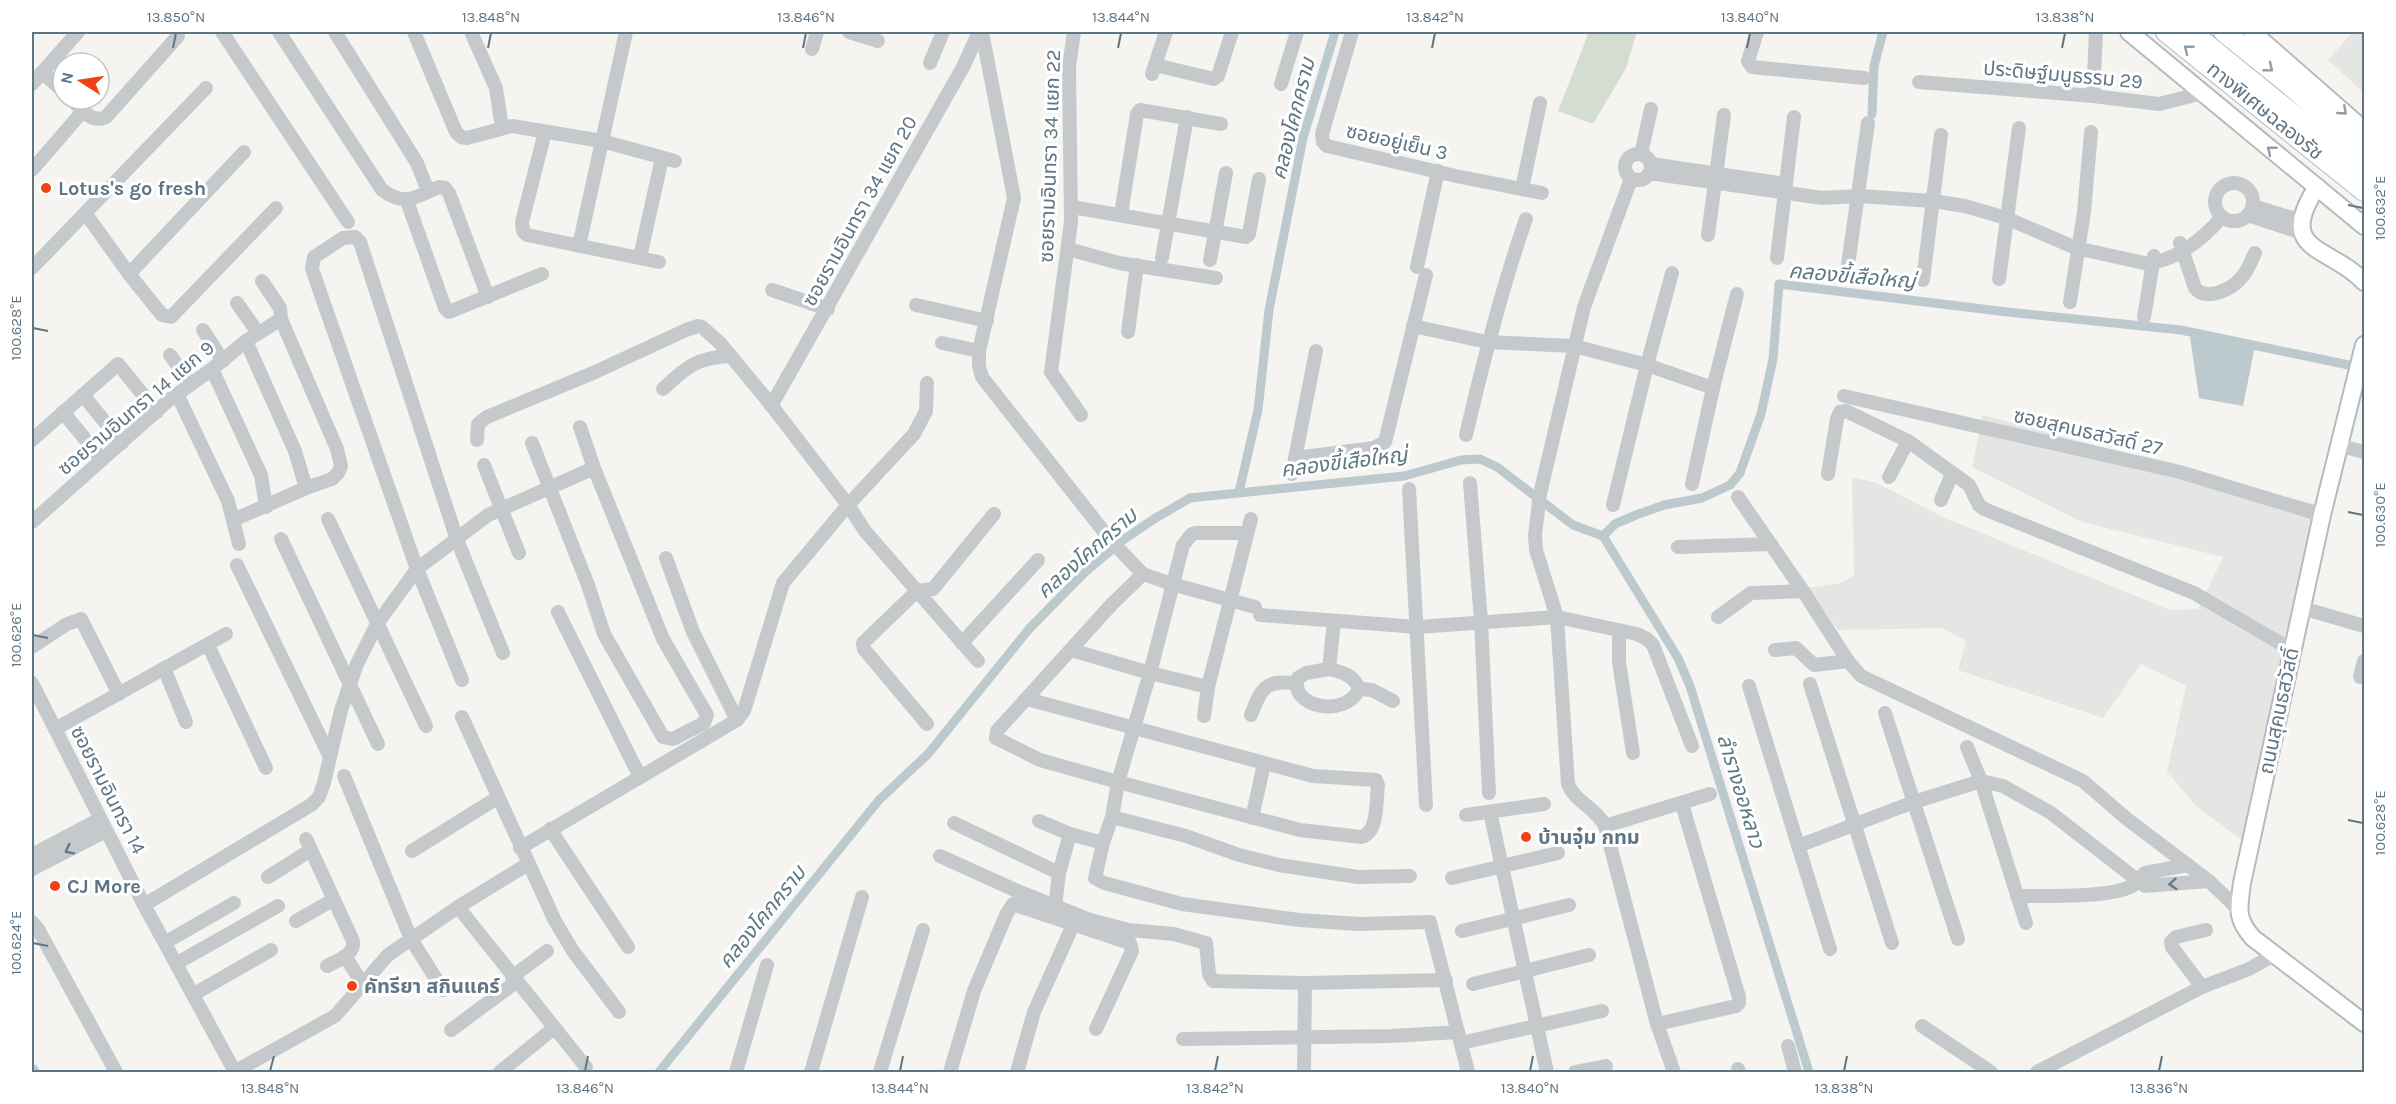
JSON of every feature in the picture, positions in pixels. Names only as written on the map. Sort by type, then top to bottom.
[{"type":"highway","name":"ทางพิเศษฉลองรัช","points":[[2166,32],[2364,191]]},
{"type":"highway","name":"ทางพิเศษฉลองรัช","points":[[2191,32],[2364,172]]},
{"type":"highway","points":[[2223,32],[2290,85],[2364,152]]},
{"type":"main road","points":[[2128,32],[2364,226]]},
{"type":"main road","points":[[2252,32],[2364,130]]},
{"type":"main road","points":[[2317,187],[2307,204],[2302,227],[2305,240],[2358,275],[2364,282]]},
{"type":"main road","name":"ถนนสุคนธสวัสดิ์","points":[[2238,909],[2322,515],[2364,345]]},
{"type":"main road","points":[[2238,909],[2244,928],[2253,938],[2364,1023]]},
{"type":"street","points":[[32,84],[78,32]]},
{"type":"street","points":[[222,32],[348,222]]},
{"type":"street","points":[[279,32],[382,190],[391,196],[407,201],[428,191],[445,188],[449,193],[488,297]]},
{"type":"street","points":[[335,32],[417,163],[428,191]]},
{"type":"street","points":[[414,32],[456,132],[461,137],[467,138],[512,126],[602,141],[668,160],[640,257]]},
{"type":"street","points":[[471,32],[496,88],[502,128]]},
{"type":"street","points":[[579,246],[626,32]]},
{"type":"street","points":[[812,50],[817,32]]},
{"type":"street","points":[[849,32],[878,41]]},
{"type":"street","points":[[930,63],[943,32]]},
{"type":"street","points":[[981,32],[1014,198],[979,351],[982,377],[1116,545],[1143,574],[1231,600],[1258,611],[1334,621],[1418,627],[1557,617],[1642,636],[1653,645],[1692,746]]},
{"type":"street","name":"ซอยรามอินทรา 34 แยก 20","points":[[771,406],[828,309],[981,32]]},
{"type":"street","name":"ซอยรามอินทรา 34 แยก 22","points":[[1074,32],[1069,67],[1071,207],[1068,249],[1051,372],[1081,415]]},
{"type":"street","points":[[1166,32],[1153,69],[1214,79],[1218,76],[1232,32]]},
{"type":"street","points":[[1281,84],[1297,32]]},
{"type":"street","name":"ซอยอยู่เย็น 3","points":[[1352,32],[1322,134],[1323,142],[1327,146],[1542,193]]},
{"type":"street","points":[[1758,32],[1748,61],[1752,68],[1864,78]]},
{"type":"street","points":[[2093,96],[2096,32]]},
{"type":"street","points":[[32,170],[83,111],[100,121],[106,117],[178,36]]},
{"type":"street","points":[[42,72],[51,80]]},
{"type":"street","name":"ประดิษฐ์มนูธรรม 29","points":[[1919,82],[2093,96],[2159,104],[2203,93]]},
{"type":"street","points":[[32,268],[206,88]]},
{"type":"street","points":[[1522,189],[1540,103]]},
{"type":"street","points":[[1650,109],[1647,164],[1641,180],[1631,179],[1626,174],[1625,162],[1634,154],[1647,164],[1715,179],[1784,188],[1967,197],[2078,244],[2154,258],[2181,247],[2219,213]]},
{"type":"street","points":[[1121,214],[1137,114],[1140,110],[1221,124]]},
{"type":"street","points":[[1708,235],[1724,115]]},
{"type":"street","points":[[1162,258],[1187,117]]},
{"type":"street","points":[[1777,258],[1794,117]]},
{"type":"street","points":[[1848,266],[1868,123]]},
{"type":"street","points":[[1999,279],[2019,128]]},
{"type":"street","points":[[545,132],[522,222],[523,231],[527,235],[659,262]]},
{"type":"street","points":[[2070,302],[2084,212],[2091,132]]},
{"type":"street","points":[[1923,280],[1941,135]]},
{"type":"street","points":[[129,274],[244,152]]},
{"type":"street","points":[[1295,458],[1374,448],[1385,442],[1413,326],[1437,171]]},
{"type":"street","points":[[1210,260],[1226,173]]},
{"type":"street","points":[[1071,207],[1246,237],[1249,235],[1259,179]]},
{"type":"street","points":[[1631,179],[1584,307],[1574,346],[1537,510],[1536,550],[1557,617],[1568,784],[1572,795],[1592,809],[1605,826],[1657,1024],[1674,1072]]},
{"type":"street","points":[[2232,183],[2241,184],[2248,189],[2253,197],[2251,210],[2240,220],[2229,220],[2219,213],[2215,201],[2217,193],[2223,186],[2232,183]]},
{"type":"street","points":[[407,201],[445,308],[449,312],[454,312],[542,274]]},
{"type":"street","points":[[86,213],[129,274],[162,315],[171,317],[276,208]]},
{"type":"street","points":[[2251,210],[2302,227]]},
{"type":"street","points":[[1466,435],[1504,280],[1526,219]]},
{"type":"street","points":[[462,680],[413,575],[312,269],[314,257],[343,238],[355,237],[360,242],[457,540],[503,653]]},
{"type":"street","points":[[2181,247],[2195,288],[2199,293],[2206,295],[2221,291],[2240,279],[2255,253]]},
{"type":"street","points":[[1068,249],[1119,263],[1216,278]]},
{"type":"street","points":[[2144,316],[2154,258]]},
{"type":"street","points":[[1128,332],[1137,265]]},
{"type":"street","points":[[1613,505],[1672,273]]},
{"type":"street","points":[[232,520],[306,488],[333,479],[341,466],[337,449],[281,319],[280,308],[262,281]]},
{"type":"street","points":[[772,290],[828,309]]},
{"type":"street","points":[[1692,484],[1737,294]]},
{"type":"street","points":[[237,303],[263,329]]},
{"type":"street","points":[[916,305],[987,321]]},
{"type":"street","name":"ซอยรามอินทรา 14 แยก 9","points":[[32,522],[177,394],[246,341],[281,319]]},
{"type":"street","points":[[477,440],[478,424],[487,417],[698,326],[706,328],[771,406],[848,505],[865,531],[978,661]]},
{"type":"street","points":[[1413,326],[1487,342],[1574,346],[1647,365],[1713,388]]},
{"type":"street","points":[[203,330],[261,475],[266,507]]},
{"type":"street","points":[[246,341],[295,452],[306,488]]},
{"type":"street","points":[[942,343],[979,351]]},
{"type":"street","points":[[1292,474],[1316,351]]},
{"type":"street","points":[[170,355],[191,384]]},
{"type":"street","points":[[663,389],[682,370],[694,363],[731,356]]},
{"type":"street","points":[[32,440],[118,364],[157,412]]},
{"type":"street","points":[[520,848],[737,720],[744,711],[783,583],[848,505],[914,434],[926,411],[927,383]]},
{"type":"street","points":[[177,394],[228,501],[239,544]]},
{"type":"street","points":[[83,395],[122,443]]},
{"type":"street","name":"ซอยสุคนธสวัสดิ์ 27","points":[[1844,396],[2180,472],[2322,515]]},
{"type":"street","points":[[1828,474],[1837,418],[1843,411],[1908,441],[1969,485],[1979,505],[1984,509],[2194,593],[2292,650]]},
{"type":"street","points":[[63,412],[102,460]]},
{"type":"street","points":[[532,443],[588,585],[604,634],[663,737],[667,740],[673,739],[704,723],[707,715],[663,639],[594,468],[580,427]]},
{"type":"street","points":[[1889,477],[1908,441]]},
{"type":"street","points":[[2338,445],[2364,452]]},
{"type":"street","points":[[484,465],[519,553]]},
{"type":"street","points":[[144,905],[311,805],[319,797],[350,683],[377,624],[413,575],[488,515],[548,486],[594,468]]},
{"type":"street","points":[[1941,500],[1952,474]]},
{"type":"street","points":[[1470,483],[1481,621],[1489,793]]},
{"type":"street","points":[[1409,489],[1426,805]]},
{"type":"street","points":[[1738,497],[1856,672],[2084,781],[2127,819],[2209,881],[2238,909]]},
{"type":"street","points":[[927,724],[863,646],[866,638],[917,591],[933,589],[994,514]]},
{"type":"street","points":[[328,519],[426,726]]},
{"type":"street","points":[[1204,716],[1208,687],[1251,519]]},
{"type":"street","points":[[1247,534],[1203,532],[1192,534],[1183,545],[1150,673],[1118,782],[1112,817],[1095,874],[1097,880],[1182,904],[1299,920],[1359,924],[1427,921],[1432,925],[1468,1072]]},
{"type":"street","points":[[281,538],[378,744]]},
{"type":"street","points":[[1678,546],[1771,544]]},
{"type":"street","points":[[666,558],[693,632],[737,720]]},
{"type":"street","points":[[962,642],[1038,560]]},
{"type":"street","points":[[237,565],[329,755]]},
{"type":"street","points":[[1027,699],[1313,776],[1376,780],[1378,784],[1373,828],[1368,835],[1361,837],[1300,830],[1252,818],[1040,760],[998,741],[997,731],[1143,574]]},
{"type":"street","points":[[1718,617],[1751,593],[1803,591]]},
{"type":"street","points":[[2302,608],[2364,626]]},
{"type":"street","points":[[558,612],[640,777]]},
{"type":"street","points":[[32,648],[67,624],[81,620],[119,694]]},
{"type":"street","points":[[1329,669],[1334,621]]},
{"type":"street","points":[[1618,630],[1619,662],[1633,753]]},
{"type":"street","points":[[55,729],[226,634]]},
{"type":"street","points":[[208,645],[266,768]]},
{"type":"street","points":[[1775,650],[1796,648],[1814,665],[1848,661]]},
{"type":"street","points":[[1071,650],[1208,687]]},
{"type":"street","points":[[2360,678],[2364,661]]},
{"type":"street","points":[[164,669],[186,722]]},
{"type":"street","points":[[1329,669],[1349,675],[1359,689],[1356,696],[1347,704],[1325,706],[1302,698],[1296,683],[1298,678],[1306,673],[1329,669]]},
{"type":"street","points":[[1251,715],[1258,695],[1265,686],[1272,682],[1296,683]]},
{"type":"street","name":"ซอยรามอินทรา 14","points":[[32,683],[144,905],[166,942],[234,1072]]},
{"type":"street","points":[[1809,684],[1892,943]]},
{"type":"street","points":[[1749,686],[1830,949]]},
{"type":"street","points":[[1359,689],[1372,690],[1393,701]]},
{"type":"street","points":[[1885,713],[1958,939]]},
{"type":"street","points":[[462,717],[555,921],[573,951],[619,1012]]},
{"type":"street","points":[[1967,747],[1981,781],[2026,923]]},
{"type":"street","points":[[1252,818],[1264,764]]},
{"type":"street","points":[[344,776],[411,939],[443,990]]},
{"type":"street","points":[[1798,846],[1914,802],[1981,781],[2003,786],[2051,813],[2146,886],[2209,881]]},
{"type":"street","points":[[1605,826],[1710,794]]},
{"type":"street","points":[[412,851],[497,798]]},
{"type":"street","points":[[1466,815],[1544,804]]},
{"type":"street","points":[[1657,1024],[1736,1006],[1739,1003],[1682,804]]},
{"type":"street","points":[[1490,812],[1547,1072]]},
{"type":"street","points":[[1112,817],[1186,836],[1239,855],[1279,865],[1358,877],[1410,876]]},
{"type":"street","points":[[1039,821],[1070,834],[1103,843]]},
{"type":"street","points":[[954,823],[1059,873]]},
{"type":"street","points":[[32,855],[103,825]]},
{"type":"street","points":[[32,870],[103,825]]},
{"type":"street","points":[[550,829],[628,947]]},
{"type":"street","points":[[1056,907],[1059,873],[1070,834]]},
{"type":"street","points":[[268,877],[308,844],[354,947],[345,956],[327,966]]},
{"type":"street","points":[[1452,878],[1503,868],[1558,853]]},
{"type":"street","points":[[940,856],[1090,920],[1129,930],[1174,934],[1206,943],[1209,974],[1213,981],[1305,983],[1446,980]]},
{"type":"street","points":[[234,1072],[335,1016],[388,955],[528,864]]},
{"type":"street","points":[[2017,896],[2066,896],[2125,890],[2138,882],[2145,873],[2188,865]]},
{"type":"street","points":[[811,1072],[862,897]]},
{"type":"street","points":[[296,921],[333,900]]},
{"type":"street","points":[[166,942],[234,903]]},
{"type":"street","points":[[950,1072],[974,991],[1013,904],[1019,904],[1073,925],[1127,941],[1132,946],[1132,951],[1096,1029]]},
{"type":"street","points":[[1462,931],[1569,905]]},
{"type":"street","points":[[177,963],[278,906]]},
{"type":"street","points":[[458,908],[586,1067]]},
{"type":"street","points":[[32,922],[38,929],[116,1072]]},
{"type":"street","points":[[1017,1072],[1034,1012],[1073,925]]},
{"type":"street","points":[[880,1072],[923,930]]},
{"type":"street","points":[[2202,987],[2172,947],[2171,942],[2176,937],[2206,930]]},
{"type":"street","points":[[194,994],[271,950]]},
{"type":"street","points":[[451,1030],[547,951]]},
{"type":"street","points":[[2037,1072],[2202,987],[2249,969],[2276,954]]},
{"type":"street","points":[[1473,984],[1589,955]]},
{"type":"street","points":[[345,956],[362,983]]},
{"type":"street","points":[[736,1072],[767,965]]},
{"type":"street","points":[[1304,1072],[1305,983]]},
{"type":"street","points":[[1183,1039],[1460,1037],[1602,1011]]},
{"type":"street","points":[[1922,1026],[1991,1072]]},
{"type":"street","points":[[500,1072],[554,1028]]},
{"type":"street","points":[[1788,1047],[1795,1072]]},
{"type":"street","points":[[1575,1072],[1606,1066]]},
{"type":"shaded area","points":[[1589,32],[1637,32],[1626,68],[1593,124],[1558,111]]},
{"type":"shaded area","points":[[2353,32],[2364,32],[2364,93],[2328,60]]},
{"type":"shaded area","points":[[2190,337],[2255,346],[2243,406],[2199,398]]},
{"type":"shaded area","points":[[1983,415],[2317,505],[2246,843],[2197,807],[2167,772],[2186,686],[2141,664],[2103,718],[1958,670],[1966,641],[1942,628],[1838,630],[1808,588],[1841,583],[1854,575],[1852,477],[1877,483],[1945,518],[2170,610],[2198,609],[2223,557],[2082,522],[1972,467]]},
{"type":"waterway","name":"คลองโคกคราม","points":[[1239,492],[1258,410],[1269,310],[1303,138],[1335,32]]},
{"type":"waterway","points":[[1872,114],[1874,66],[1883,32]]},
{"type":"waterway","name":"คลองขี้เสือใหญ่","points":[[1603,536],[1615,524],[1636,515],[1664,505],[1702,498],[1730,485],[1740,473],[1761,414],[1773,359],[1779,284],[2007,312],[2181,330],[2363,368]]},
{"type":"waterway","name":"คลองโคกคราม","points":[[659,1072],[879,800],[928,754],[1029,629],[1084,573],[1123,540],[1190,498],[1404,476],[1461,460],[1480,459],[1497,467],[1573,525],[1603,536]]},
{"type":"waterway","name":"ลำรางออหลาว","points":[[1603,536],[1678,658],[1690,686],[1809,1072]]},
{"type":"place","name":"Lotus's go fresh","points":[[46,188]]},
{"type":"place","name":"บ้านจุ๋ม กทม","points":[[1526,837]]},
{"type":"place","name":"CJ More","points":[[55,886]]},
{"type":"place","name":"คัทรียา สกินแคร์","points":[[352,986]]}]
